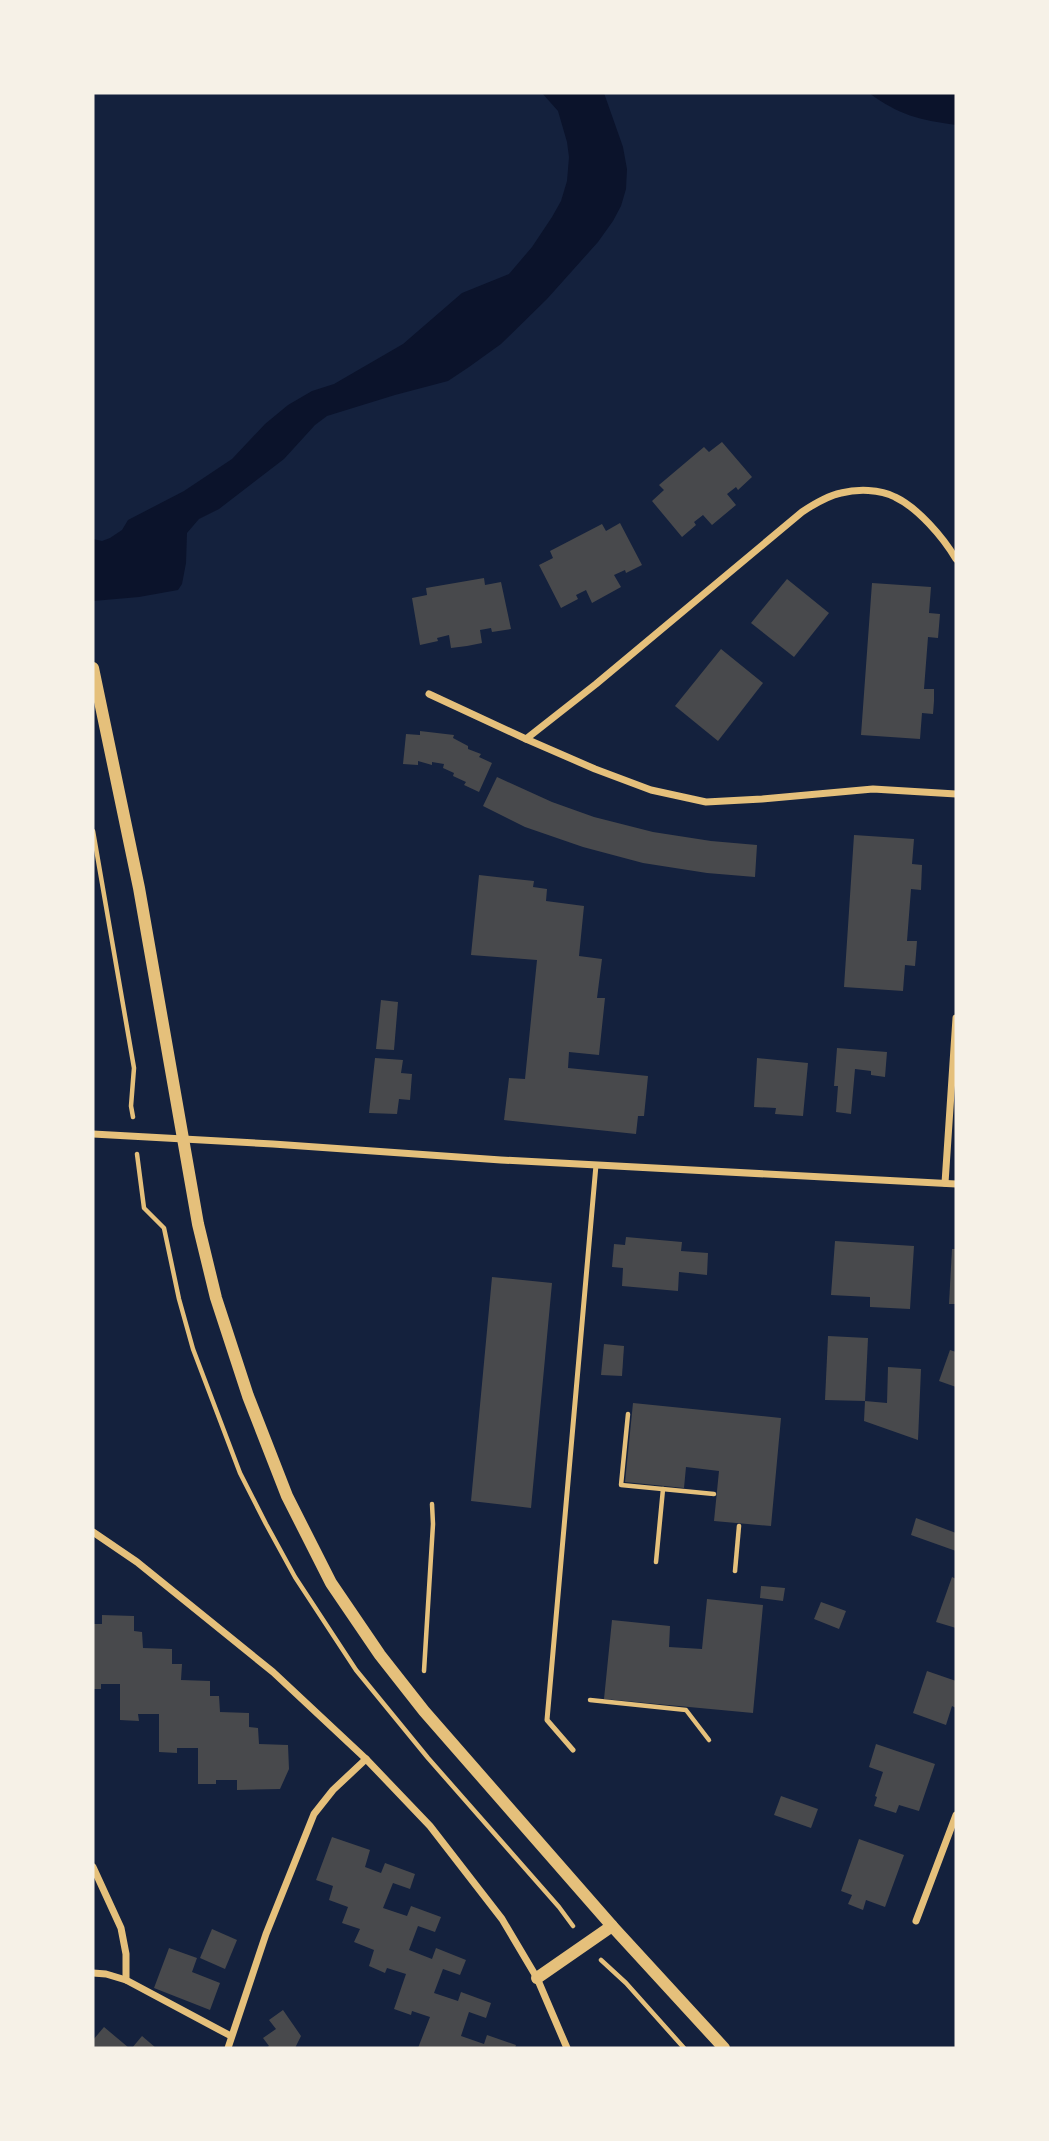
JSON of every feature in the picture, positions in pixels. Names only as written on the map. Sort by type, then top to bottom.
[{"type":"street","points":[[526,739],[802,512],[828,497],[854,490],[869,490],[894,496],[924,519],[956,559]]},
{"type":"street","points":[[93,668],[139,888],[198,1224],[216,1298],[248,1396],[287,1496],[331,1583],[380,1655],[424,1711],[612,1926],[724,2048]]},
{"type":"street","points":[[429,694],[595,769],[651,790],[706,802],[873,789],[956,794]]},
{"type":"street","points":[[945,1183],[956,1018]]},
{"type":"street","points":[[93,1134],[956,1184]]},
{"type":"street","points":[[93,1532],[136,1562],[273,1672],[366,1759],[430,1826],[502,1919],[537,1978],[568,2048]]},
{"type":"street","points":[[228,2048],[284,1884],[314,1814],[333,1790],[366,1759]]},
{"type":"street","points":[[916,1921],[956,1815]]},
{"type":"street","points":[[93,1867],[121,1928],[126,1954],[126,1980]]},
{"type":"street","points":[[537,1978],[612,1926]]},
{"type":"street","points":[[93,1973],[126,1980],[231,2036]]},
{"type":"lane","points":[[573,1750],[547,1720],[596,1165]]},
{"type":"path","points":[[628,1414],[621,1485],[714,1494]]},
{"type":"path","points":[[656,1562],[663,1489]]},
{"type":"path","points":[[424,1671],[432,1504]]},
{"type":"path","points":[[735,1571],[740,1526]]},
{"type":"path","points":[[590,1700],[686,1710],[709,1740]]},
{"type":"water","points":[[542,93],[604,93],[623,147],[627,169],[626,189],[621,206],[598,242],[547,299],[501,344],[469,367],[448,381],[327,416],[315,425],[284,459],[219,509],[199,519],[187,533],[186,563],[182,584],[178,590],[93,601],[93,539],[102,541],[110,538],[122,530],[128,520],[184,491],[232,459],[265,424],[288,405],[312,391],[334,384],[403,344],[462,293],[509,274],[532,247],[552,217],[561,201],[567,181],[567,142],[558,111]]},
{"type":"water","points":[[869,93],[956,93],[956,125],[910,115],[890,107]]},
{"type":"building","points":[[722,442],[752,477],[738,490],[736,487],[727,494],[736,505],[712,525],[703,515],[682,537],[652,501],[664,490],[659,485],[704,447],[709,452]]},
{"type":"building","points":[[620,523],[642,565],[626,573],[625,570],[614,575],[621,587],[592,603],[586,590],[576,595],[578,599],[561,608],[539,565],[553,558],[550,551],[602,524],[606,531]]},
{"type":"building","points":[[484,578],[485,585],[501,582],[511,629],[492,632],[491,628],[480,630],[482,643],[467,646],[451,648],[449,635],[420,645],[412,598],[427,595],[426,588]]},
{"type":"building","points":[[787,579],[829,613],[794,657],[751,623]]},
{"type":"building","points":[[872,583],[931,587],[929,613],[940,614],[938,638],[928,637],[924,689],[934,689],[933,714],[922,713],[920,739],[861,735]]},
{"type":"building","points":[[721,649],[763,683],[718,741],[675,706]]},
{"type":"building","points":[[420,731],[454,735],[453,738],[492,763],[479,792],[464,785],[466,782],[443,768],[444,764],[432,762],[432,765],[418,761],[418,765],[403,764],[406,734],[420,735]]},
{"type":"building","points":[[497,777],[552,802],[594,817],[653,832],[757,845],[755,877],[643,863],[583,847],[525,827],[483,806]]},
{"type":"building","points":[[854,835],[914,839],[912,864],[922,865],[921,890],[911,889],[907,941],[917,941],[916,954],[915,966],[905,965],[903,991],[844,987]]},
{"type":"building","points":[[479,875],[534,881],[533,887],[547,889],[546,901],[584,906],[579,956],[602,959],[597,998],[605,998],[599,1055],[569,1052],[568,1068],[648,1076],[644,1116],[638,1116],[636,1134],[504,1120],[509,1078],[525,1079],[537,960],[471,955]]},
{"type":"building","points":[[381,1000],[398,1002],[394,1050],[376,1049]]},
{"type":"building","points":[[837,1048],[887,1052],[885,1077],[871,1075],[871,1071],[855,1069],[851,1114],[836,1112],[838,1086],[834,1086]]},
{"type":"building","points":[[375,1058],[403,1060],[401,1073],[412,1074],[410,1100],[399,1099],[397,1114],[369,1113]]},
{"type":"building","points":[[757,1058],[808,1063],[803,1116],[775,1114],[776,1108],[754,1107]]},
{"type":"building","points":[[626,1237],[682,1242],[681,1251],[708,1253],[707,1275],[679,1272],[678,1291],[622,1286],[623,1268],[612,1267],[614,1244],[625,1245]]},
{"type":"building","points":[[835,1241],[914,1246],[910,1309],[870,1307],[870,1297],[831,1295]]},
{"type":"building","points":[[952,1249],[956,1249],[956,1304],[949,1304]]},
{"type":"building","points":[[492,1277],[552,1283],[531,1508],[471,1501]]},
{"type":"building","points":[[828,1336],[868,1338],[865,1401],[825,1400]]},
{"type":"building","points":[[604,1344],[624,1346],[622,1376],[601,1375]]},
{"type":"building","points":[[950,1350],[956,1352],[956,1387],[939,1381]]},
{"type":"building","points":[[888,1367],[921,1369],[918,1440],[864,1421],[865,1401],[887,1403]]},
{"type":"building","points":[[633,1403],[781,1418],[771,1526],[714,1521],[719,1471],[686,1467],[684,1488],[625,1482]]},
{"type":"building","points":[[916,1518],[956,1533],[956,1551],[911,1535]]},
{"type":"building","points":[[952,1577],[956,1579],[956,1628],[936,1622]]},
{"type":"building","points":[[761,1586],[785,1588],[783,1601],[760,1598]]},
{"type":"building","points":[[707,1599],[763,1605],[753,1713],[604,1699],[612,1620],[670,1626],[669,1647],[702,1649]]},
{"type":"building","points":[[821,1602],[846,1611],[839,1629],[814,1619]]},
{"type":"building","points":[[102,1615],[134,1616],[134,1631],[142,1632],[143,1648],[172,1649],[172,1664],[182,1664],[181,1680],[210,1681],[210,1696],[219,1696],[220,1712],[249,1713],[249,1727],[258,1728],[259,1744],[288,1745],[289,1769],[280,1789],[237,1790],[237,1780],[216,1780],[216,1784],[198,1784],[198,1748],[177,1748],[177,1753],[159,1752],[159,1714],[138,1714],[139,1721],[120,1720],[120,1684],[101,1684],[101,1689],[93,1689],[93,1624],[102,1624]]},
{"type":"building","points":[[927,1671],[956,1681],[956,1708],[952,1706],[946,1725],[913,1713]]},
{"type":"building","points":[[876,1744],[935,1764],[919,1811],[899,1805],[896,1813],[874,1806],[883,1772],[869,1767]]},
{"type":"building","points":[[781,1796],[818,1809],[811,1828],[774,1815]]},
{"type":"building","points":[[332,1837],[370,1850],[365,1867],[381,1873],[385,1863],[415,1874],[410,1889],[393,1883],[383,1908],[407,1916],[411,1906],[441,1917],[435,1932],[418,1926],[409,1950],[432,1959],[436,1948],[466,1960],[460,1975],[443,1969],[434,1993],[458,2001],[461,1992],[491,2003],[486,2018],[469,2012],[461,2036],[484,2044],[487,2035],[516,2045],[515,2048],[418,2048],[430,2017],[412,2011],[411,2015],[394,2009],[406,1974],[387,1968],[385,1973],[369,1966],[374,1950],[354,1942],[360,1929],[342,1923],[348,1907],[329,1900],[333,1886],[316,1880]]},
{"type":"building","points":[[859,1839],[904,1855],[885,1907],[866,1900],[863,1910],[848,1904],[852,1895],[841,1891]]},
{"type":"building","points":[[212,1929],[237,1940],[225,1969],[200,1958]]},
{"type":"building","points":[[169,1948],[197,1958],[192,1972],[220,1983],[210,2010],[154,1988]]},
{"type":"building","points":[[283,2010],[301,2036],[295,2048],[266,2048],[269,2046],[263,2038],[276,2029],[269,2020]]},
{"type":"building","points":[[104,2027],[129,2048],[93,2048],[93,2040]]},
{"type":"building","points":[[142,2036],[156,2048],[132,2048]]}]
